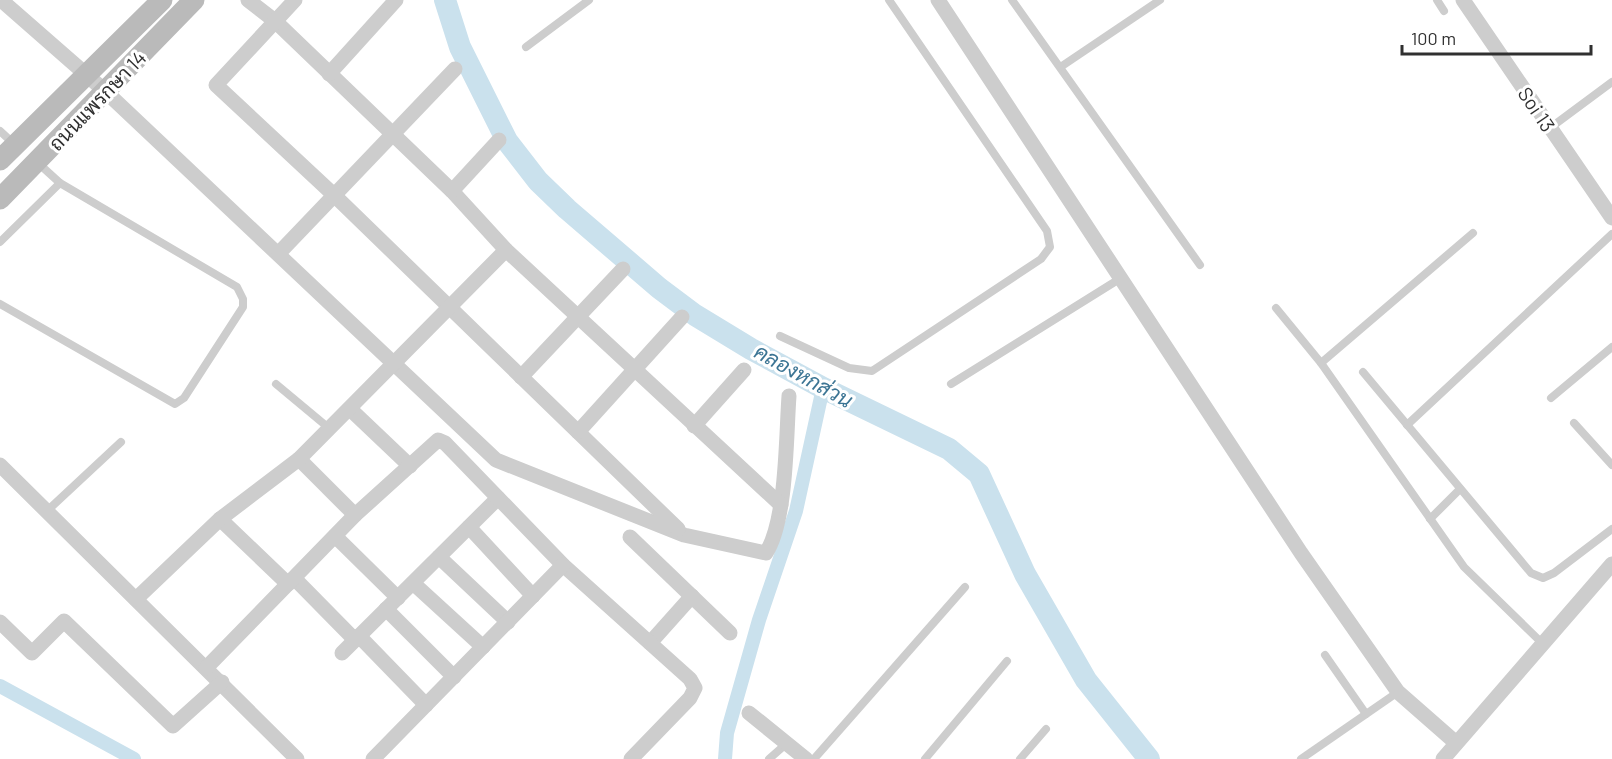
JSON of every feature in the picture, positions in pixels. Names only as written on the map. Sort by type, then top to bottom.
[{"type":"main road","name":"ถนนแพรกษา 14","points":[[5,145],[86,75],[162,0]]},
{"type":"main road","name":"ถนนแพรกษา 14","points":[[0,199],[194,0]]},
{"type":"street","points":[[2,0],[105,91],[279,253],[496,460],[684,535],[766,553],[771,545],[781,505],[789,396]]},
{"type":"street","points":[[248,0],[275,21],[452,190],[506,250],[577,318],[781,505]]},
{"type":"street","points":[[296,0],[216,85],[335,196],[684,535]]},
{"type":"street","points":[[329,74],[396,0]]},
{"type":"street","points":[[938,0],[1301,553],[1398,692],[1455,742]]},
{"type":"street","name":"Soi 13","points":[[1463,0],[1612,218]]},
{"type":"street","points":[[279,253],[455,69]]},
{"type":"street","points":[[452,190],[499,140]]},
{"type":"street","points":[[136,599],[220,519],[299,459],[451,309],[506,250]]},
{"type":"street","points":[[521,377],[622,269]]},
{"type":"street","points":[[578,432],[682,317]]},
{"type":"street","points":[[694,426],[744,370]]},
{"type":"street","points":[[350,409],[410,466]]},
{"type":"street","points":[[206,668],[356,515],[438,440],[445,443],[563,565],[690,679],[694,688],[690,698],[632,759]]},
{"type":"street","points":[[299,459],[356,515]]},
{"type":"street","points":[[0,465],[222,682],[297,759]]},
{"type":"street","points":[[342,653],[498,498]]},
{"type":"street","points":[[220,519],[357,638],[426,705]]},
{"type":"street","points":[[469,527],[533,596]]},
{"type":"street","points":[[335,536],[398,598]]},
{"type":"street","points":[[630,537],[730,633]]},
{"type":"street","points":[[440,557],[508,622]]},
{"type":"street","points":[[1443,759],[1455,742],[1612,564]]},
{"type":"street","points":[[373,759],[563,565]]},
{"type":"street","points":[[413,583],[483,647]]},
{"type":"street","points":[[650,643],[692,596]]},
{"type":"street","points":[[386,609],[453,677]]},
{"type":"street","points":[[0,622],[32,653],[64,621],[173,726],[222,682]]},
{"type":"street","points":[[749,713],[806,759]]},
{"type":"lane","points":[[526,47],[589,0]]},
{"type":"lane","points":[[780,336],[849,368],[872,371],[1041,259],[1050,247],[1047,231],[889,0]]},
{"type":"lane","points":[[1012,0],[1062,66],[1200,265]]},
{"type":"lane","points":[[1062,66],[1160,0]]},
{"type":"lane","points":[[1437,0],[1444,11]]},
{"type":"lane","points":[[1550,128],[1612,82]]},
{"type":"lane","points":[[0,304],[175,404],[184,398],[243,307],[243,299],[237,287],[60,183],[37,162]]},
{"type":"lane","points":[[0,242],[60,183]]},
{"type":"lane","points":[[1321,363],[1473,234]]},
{"type":"lane","points":[[1407,425],[1612,234]]},
{"type":"lane","points":[[951,384],[1121,278]]},
{"type":"lane","points":[[1276,308],[1321,363],[1464,567],[1542,643]]},
{"type":"lane","points":[[1551,398],[1612,347]]},
{"type":"lane","points":[[1363,372],[1531,573],[1544,578],[1554,573],[1612,529]]},
{"type":"lane","points":[[276,384],[330,429]]},
{"type":"lane","points":[[1574,423],[1612,465]]},
{"type":"lane","points":[[47,511],[121,442]]},
{"type":"lane","points":[[1431,519],[1460,489]]},
{"type":"lane","points":[[814,759],[965,587]]},
{"type":"lane","points":[[1325,655],[1366,714]]},
{"type":"lane","points":[[925,759],[1007,662]]},
{"type":"lane","points":[[1301,759],[1398,692]]},
{"type":"lane","points":[[1020,759],[1046,729]]},
{"type":"lane","points":[[769,759],[786,744]]},
{"type":"waterway","name":"คลองหกส่วน","points":[[445,0],[460,47],[507,141],[538,181],[567,209],[659,288],[695,315],[823,388],[949,449],[979,474],[1025,574],[1086,680],[1149,759]]},
{"type":"waterway","points":[[725,759],[727,733],[759,620],[796,511],[823,388]]},
{"type":"waterway","points":[[0,686],[134,759]]}]
